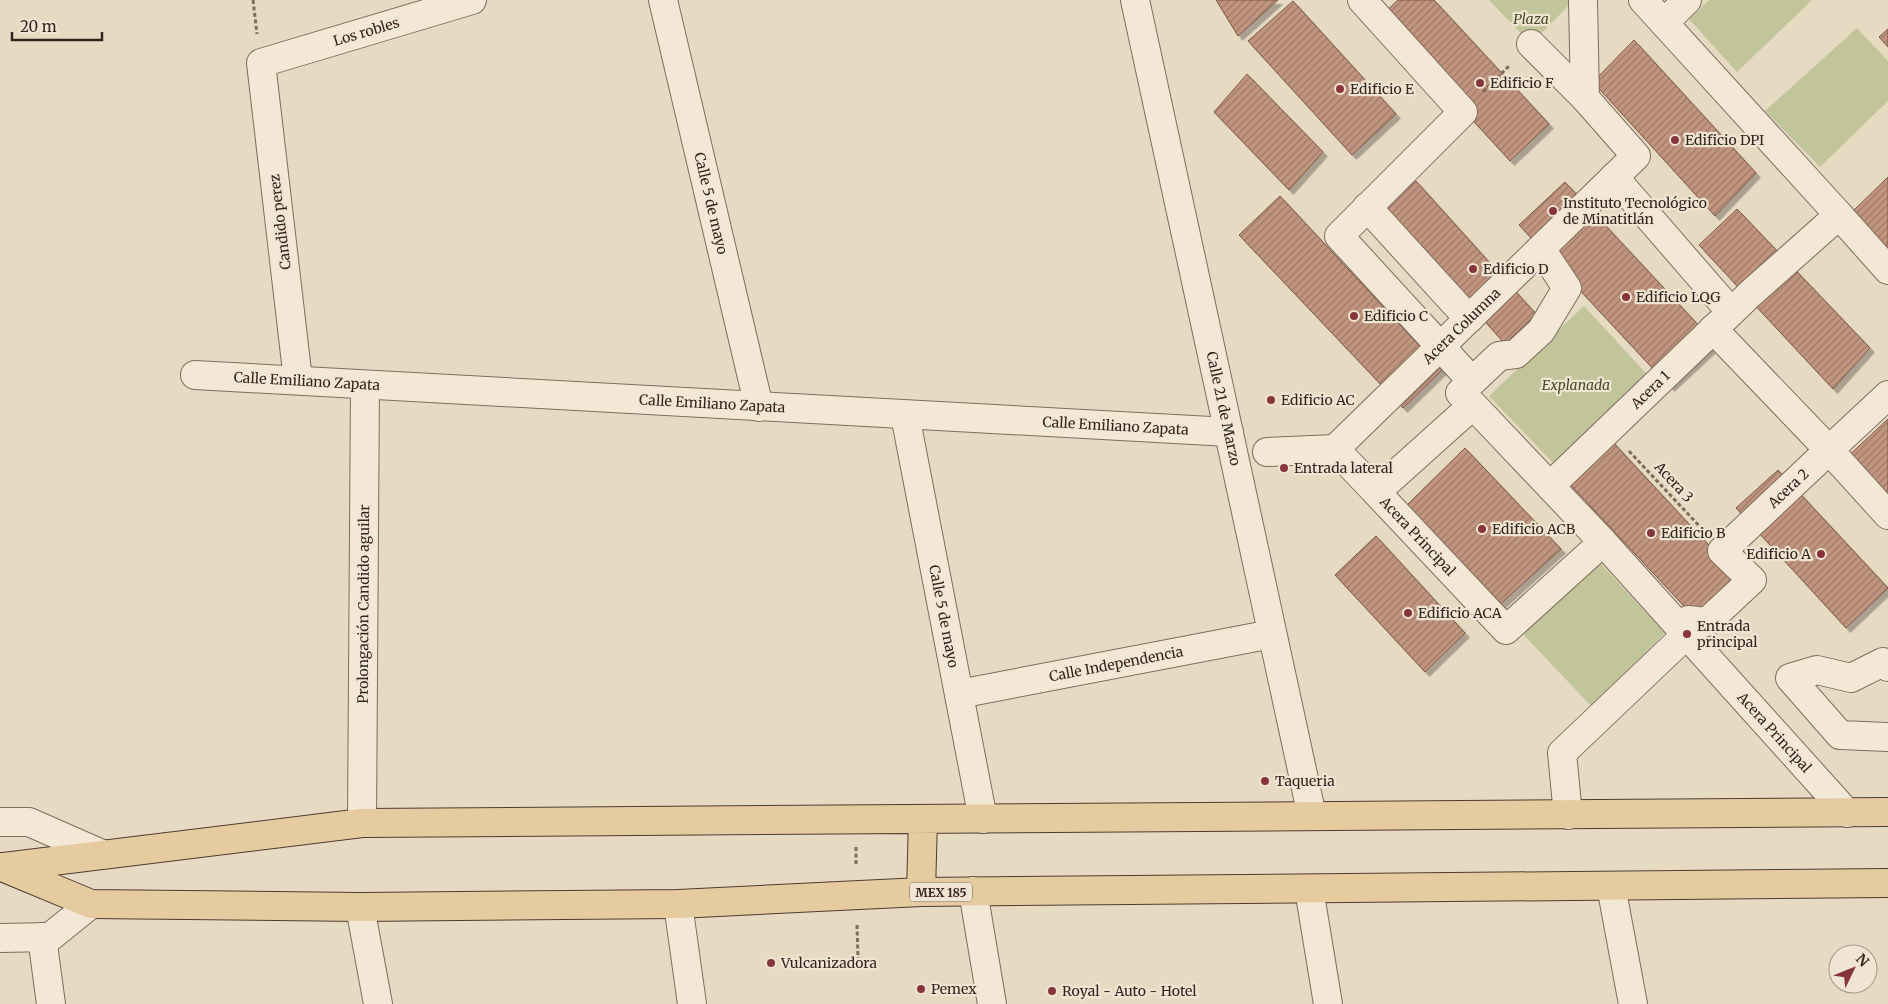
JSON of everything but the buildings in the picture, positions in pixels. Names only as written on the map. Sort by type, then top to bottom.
[{"type":"main road","name":"MEX 185","points":[[1,867],[362,823],[1888,812]]},
{"type":"main road","points":[[922,892],[923,819]]},
{"type":"main road","name":"MEX 185","points":[[1,867],[91,904],[360,907],[678,904],[973,891],[1888,883]]},
{"type":"street","name":"Los robles","points":[[261,63],[472,0]]},
{"type":"street","name":"Calle 5 de mayo","points":[[663,0],[759,406]]},
{"type":"street","name":"Calle 21 de Marzo","points":[[1135,0],[1312,816]]},
{"type":"street","points":[[1583,0],[1585,98]]},
{"type":"street","points":[[1643,0],[1888,270]]},
{"type":"street","points":[[1664,23],[1688,0]]},
{"type":"street","points":[[1368,2],[1463,112],[1339,236],[1472,382]]},
{"type":"street","points":[[1531,44],[1585,98]]},
{"type":"street","name":"Candido perez","points":[[261,63],[298,380]]},
{"type":"street","name":"Acera Columna","points":[[1335,449],[1636,156],[1585,98]]},
{"type":"street","points":[[1614,177],[1731,312],[1829,450],[1888,515]]},
{"type":"street","points":[[1367,207],[1469,319]]},
{"type":"street","name":"Acera 1","points":[[1550,486],[1731,312],[1839,215]]},
{"type":"street","points":[[1267,452],[1335,449],[1371,487],[1499,356],[1516,354],[1540,331],[1567,288],[1542,249]]},
{"type":"street","name":"Calle Emiliano Zapata","points":[[195,375],[1229,432]]},
{"type":"street","name":"Prolongación Candido aguilar","points":[[362,823],[365,385]]},
{"type":"street","name":"Acera 2","points":[[1722,551],[1888,394]]},
{"type":"street","name":"Acera Principal","points":[[1602,542],[1506,630],[1371,487],[1473,405],[1602,542],[1846,813]]},
{"type":"street","name":"Calle 5 de mayo","points":[[905,414],[983,819]]},
{"type":"street","points":[[1568,814],[1562,752],[1682,631],[1688,620],[1707,622],[1752,580],[1722,551]]},
{"type":"street","name":"Calle Independencia","points":[[959,694],[1272,634]]},
{"type":"street","points":[[1888,667],[1883,662],[1851,678],[1817,670],[1790,678],[1840,735],[1888,737]]},
{"type":"street","points":[[0,822],[29,822],[102,854]]},
{"type":"street","points":[[1611,886],[1633,1004]]},
{"type":"street","points":[[1309,888],[1328,1004]]},
{"type":"street","points":[[973,891],[992,1004]]},
{"type":"street","points":[[0,938],[50,937],[91,904]]},
{"type":"street","points":[[678,904],[692,1004]]},
{"type":"street","points":[[360,907],[378,1004]]},
{"type":"street","points":[[42,937],[52,1004]]},
{"type":"path","points":[[1463,112],[1531,44]]},
{"type":"path","name":"Acera 3","points":[[1609,429],[1722,551]]},
{"type":"green space","name":"Plaza","points":[[1489,0],[1574,0],[1531,44]]},
{"type":"green space","points":[[1709,0],[1812,0],[1737,72],[1689,19]]},
{"type":"green space","points":[[1857,28],[1888,61],[1888,101],[1820,167],[1765,111]]},
{"type":"green space","name":"Explanada","points":[[1584,306],[1654,382],[1560,470],[1489,396]]},
{"type":"green space","points":[[1600,563],[1665,633],[1592,707],[1521,632]]},
{"type":"place","name":"Edificio F","points":[[1480,83]]},
{"type":"place","name":"Edificio E","points":[[1340,89]]},
{"type":"place","name":"Edificio DPI","points":[[1675,140]]},
{"type":"place","name":"Instituto Tecnológico de Minatitlán","points":[[1553,211]]},
{"type":"place","name":"Edificio D","points":[[1473,269]]},
{"type":"place","name":"Edificio LQG","points":[[1626,297]]},
{"type":"place","name":"Edificio C","points":[[1354,316]]},
{"type":"place","name":"Edificio AC","points":[[1271,400]]},
{"type":"place","name":"Entrada lateral","points":[[1284,468]]},
{"type":"place","name":"Edificio ACB","points":[[1482,529]]},
{"type":"place","name":"Edificio B","points":[[1651,533]]},
{"type":"place","name":"Edificio A","points":[[1821,554]]},
{"type":"place","name":"Edificio ACA","points":[[1408,613]]},
{"type":"place","name":"Entrada principal","points":[[1687,634]]},
{"type":"place","name":"Taqueria","points":[[1265,781]]},
{"type":"place","name":"Vulcanizadora","points":[[771,963]]},
{"type":"place","name":"Pemex","points":[[921,989]]},
{"type":"place","name":"Royal - Auto - Hotel","points":[[1052,991]]}]
